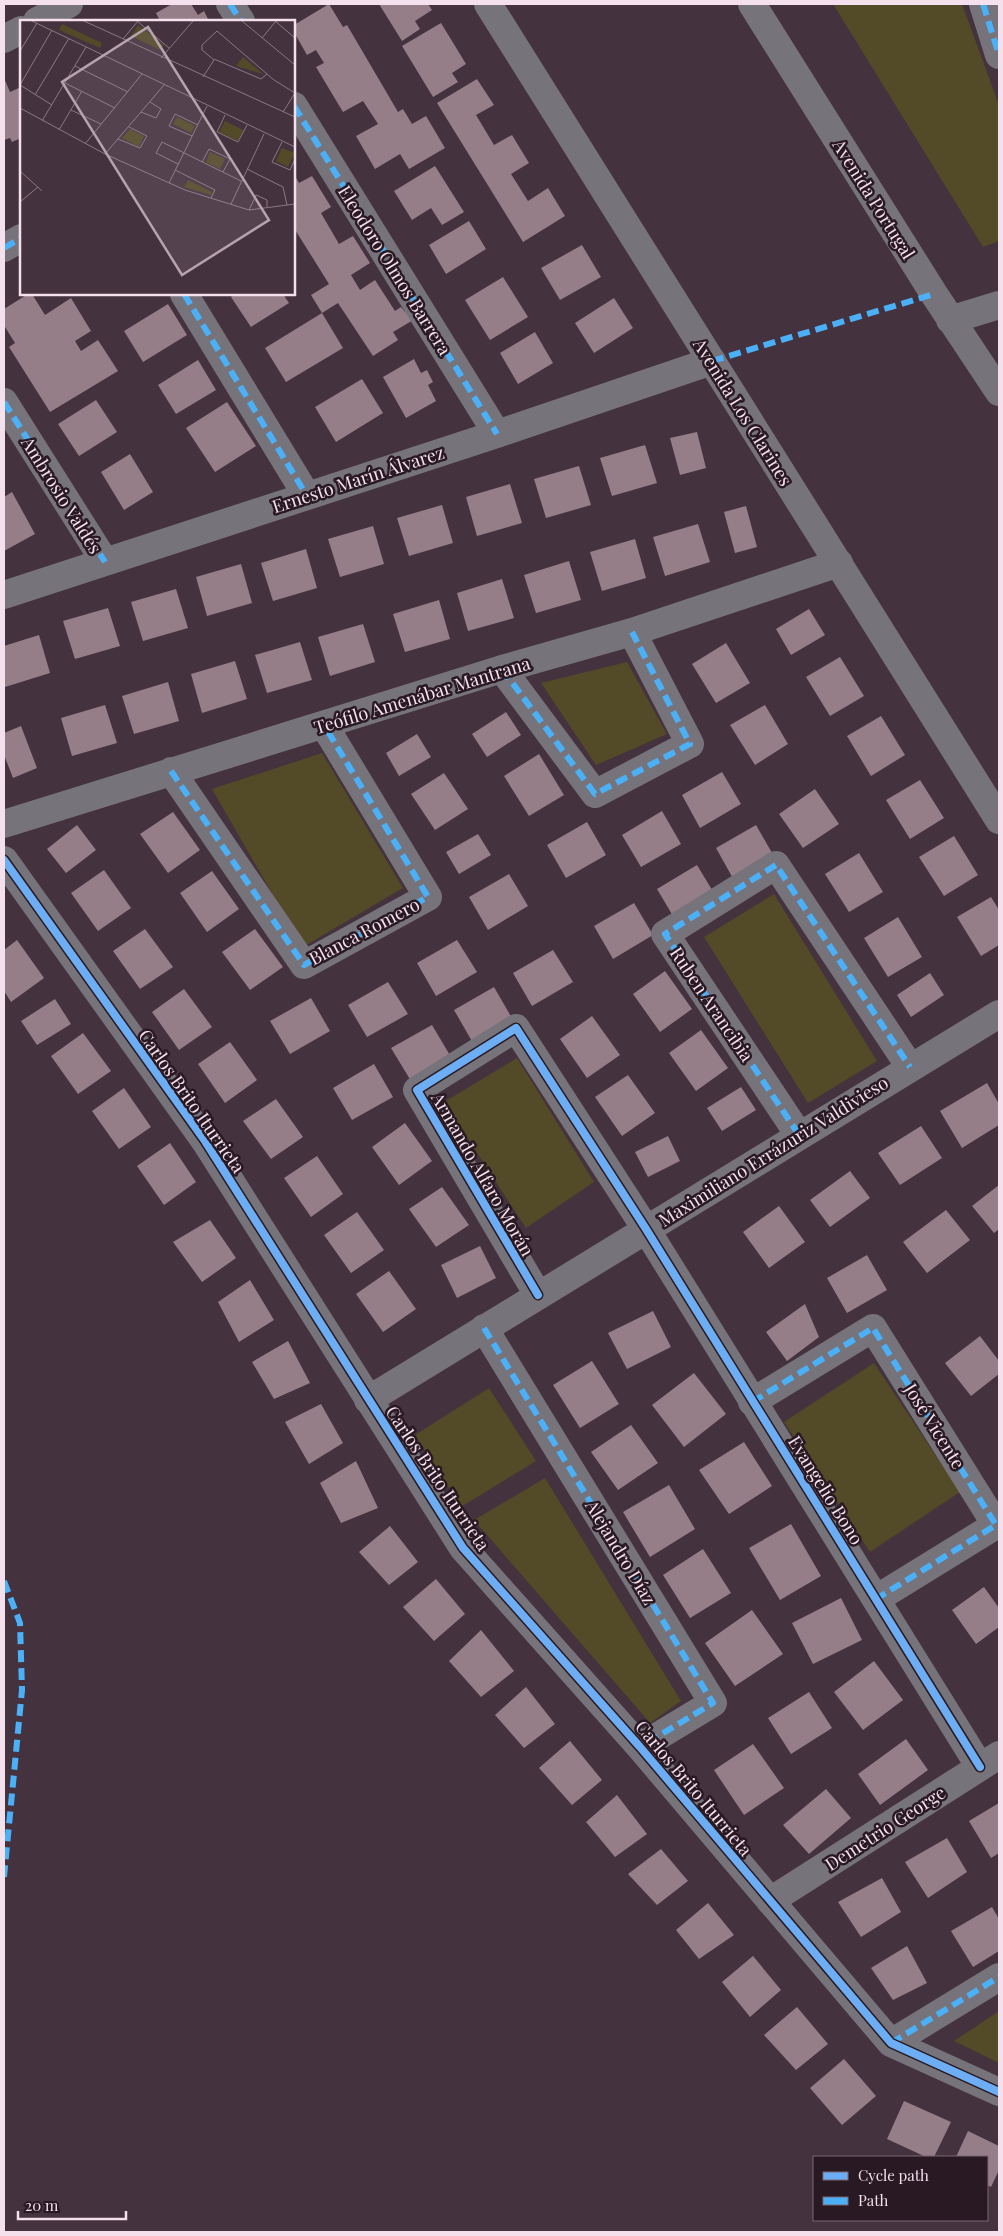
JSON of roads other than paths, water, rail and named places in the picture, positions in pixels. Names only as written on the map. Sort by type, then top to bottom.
[{"type":"street","points":[[39,20],[69,4]]},
{"type":"street","points":[[230,4],[240,20]]},
{"type":"street","name":"Avenida Los Clarines","points":[[488,4],[999,820]]},
{"type":"street","name":"Avenida Portugal","points":[[752,4],[950,320],[999,392]]},
{"type":"street","points":[[983,4],[999,55]]},
{"type":"street","points":[[4,39],[20,31]]},
{"type":"street","name":"Eleodoro Olmos Barrera","points":[[295,108],[497,434]]},
{"type":"street","points":[[4,248],[20,239]]},
{"type":"street","points":[[185,295],[307,496]]},
{"type":"street","points":[[950,320],[999,305]]},
{"type":"street","name":"Ernesto Marín Álvarez","points":[[4,595],[497,434],[712,361]]},
{"type":"street","name":"Ambrosio Valdés","points":[[4,402],[105,562]]},
{"type":"street","name":"Teófilo Amenábar Mantrana","points":[[4,824],[502,669],[632,632],[838,563]]},
{"type":"street","points":[[502,669],[595,794],[690,744],[632,632]]},
{"type":"street","name":"Blanca Romero","points":[[171,771],[304,965],[428,897],[324,725]]},
{"type":"street","name":"Carlos Brito Iturrieta","points":[[4,860],[205,1141],[463,1548],[640,1747],[891,2043],[999,2092]]},
{"type":"street","name":"Ruben Arancibia","points":[[799,1135],[665,934],[776,865],[910,1067]]},
{"type":"street","name":"Maximiliano Errázuriz Valdivieso","points":[[368,1400],[999,1014]]},
{"type":"street","name":"Armando Alfaro Morán","points":[[538,1295],[417,1090],[516,1028],[646,1229]]},
{"type":"street","name":"Evangelio Bono","points":[[646,1229],[876,1599],[990,1761]]},
{"type":"street","name":"Alejandro Díaz","points":[[484,1328],[713,1704],[640,1747]]},
{"type":"street","name":"José Vicente","points":[[752,1402],[873,1328],[996,1525],[876,1599]]},
{"type":"street","name":"Demetrio George","points":[[770,1901],[990,1761]]},
{"type":"street","points":[[891,2043],[999,1977]]}]
